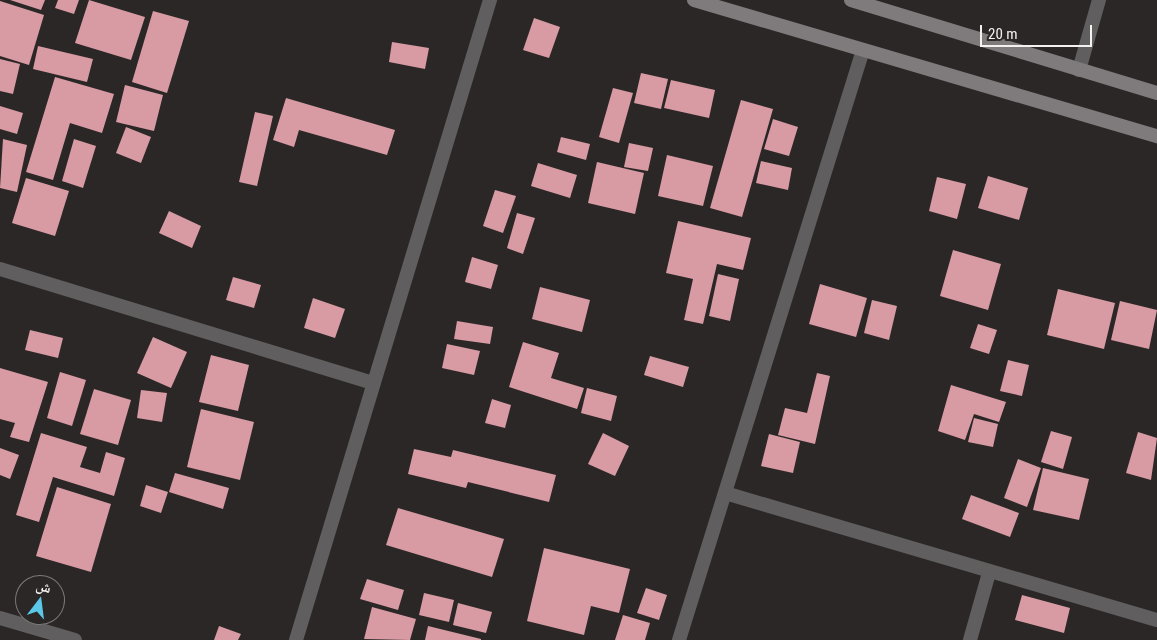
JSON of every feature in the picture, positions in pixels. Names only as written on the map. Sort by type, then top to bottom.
[{"type":"main road","points":[[694,0],[1157,136]]},
{"type":"main road","points":[[851,0],[1157,93]]},
{"type":"street","points":[[296,640],[490,0]]},
{"type":"street","points":[[1079,70],[1099,0]]},
{"type":"street","points":[[679,640],[863,50]]},
{"type":"street","points":[[0,269],[373,383]]},
{"type":"street","points":[[725,493],[989,573],[1157,620]]},
{"type":"street","points":[[970,640],[989,573]]},
{"type":"street","points":[[0,618],[75,640]]},
{"type":"building","points":[[10,0],[45,0],[41,10]]},
{"type":"building","points":[[58,0],[79,0],[74,14],[55,8]]},
{"type":"building","points":[[89,0],[145,17],[131,60],[75,43]]},
{"type":"building","points":[[0,1],[44,15],[29,65],[0,56]]},
{"type":"building","points":[[153,11],[189,21],[167,93],[132,82]]},
{"type":"building","points":[[534,18],[560,27],[549,58],[523,50]]},
{"type":"building","points":[[392,42],[429,48],[425,69],[389,62]]},
{"type":"building","points":[[38,46],[93,59],[87,82],[33,69]]},
{"type":"building","points":[[0,59],[20,64],[13,94],[0,91]]},
{"type":"building","points":[[641,73],[668,79],[661,109],[634,103]]},
{"type":"building","points":[[55,77],[114,94],[102,133],[70,123],[53,180],[26,172]]},
{"type":"building","points":[[671,80],[715,90],[709,118],[664,108]]},
{"type":"building","points":[[125,85],[163,95],[154,131],[116,122]]},
{"type":"building","points":[[613,88],[633,93],[619,143],[599,137]]},
{"type":"building","points":[[286,98],[395,130],[387,155],[299,130],[294,147],[273,140]]},
{"type":"building","points":[[741,100],[773,109],[742,217],[710,208]]},
{"type":"building","points":[[0,106],[23,113],[17,134],[0,129]]},
{"type":"building","points":[[255,112],[273,116],[257,186],[239,182]]},
{"type":"building","points":[[773,119],[798,127],[789,156],[764,149]]},
{"type":"building","points":[[126,127],[151,137],[141,163],[116,153]]},
{"type":"building","points":[[561,137],[590,144],[586,160],[557,152]]},
{"type":"building","points":[[3,139],[27,145],[17,192],[0,188]]},
{"type":"building","points":[[74,139],[96,146],[83,188],[62,181]]},
{"type":"building","points":[[629,143],[653,148],[648,171],[624,167]]},
{"type":"building","points":[[667,155],[713,166],[703,206],[658,196]]},
{"type":"building","points":[[761,161],[792,168],[788,190],[756,183]]},
{"type":"building","points":[[597,162],[644,173],[635,214],[588,203]]},
{"type":"building","points":[[538,163],[577,175],[570,198],[531,186]]},
{"type":"building","points":[[988,176],[1028,188],[1019,220],[978,208]]},
{"type":"building","points":[[937,177],[966,184],[957,219],[929,211]]},
{"type":"building","points":[[26,178],[69,191],[55,236],[12,223]]},
{"type":"building","points":[[495,190],[516,196],[503,233],[483,226]]},
{"type":"building","points":[[169,211],[201,226],[192,248],[159,233]]},
{"type":"building","points":[[517,213],[535,218],[523,254],[507,248]]},
{"type":"building","points":[[678,221],[751,238],[743,270],[717,264],[703,324],[684,320],[693,279],[666,273]]},
{"type":"building","points":[[953,250],[1001,264],[988,310],[940,296]]},
{"type":"building","points":[[472,257],[498,265],[491,289],[465,282]]},
{"type":"building","points":[[718,274],[739,279],[730,321],[709,316]]},
{"type":"building","points":[[233,277],[261,285],[254,308],[226,300]]},
{"type":"building","points":[[820,284],[867,298],[856,337],[809,324]]},
{"type":"building","points":[[540,287],[590,300],[582,332],[532,319]]},
{"type":"building","points":[[1058,289],[1115,303],[1104,349],[1047,335]]},
{"type":"building","points":[[313,298],[345,309],[335,338],[304,328]]},
{"type":"building","points":[[872,300],[897,306],[889,340],[864,333]]},
{"type":"building","points":[[1120,301],[1157,310],[1149,349],[1111,340]]},
{"type":"building","points":[[457,321],[493,327],[490,344],[454,339]]},
{"type":"building","points":[[978,324],[997,330],[989,354],[970,348]]},
{"type":"building","points":[[30,330],[63,338],[58,358],[25,350]]},
{"type":"building","points":[[153,337],[187,352],[171,388],[137,373]]},
{"type":"building","points":[[523,342],[559,353],[551,378],[584,388],[577,409],[509,387]]},
{"type":"building","points":[[447,344],[480,351],[474,375],[442,368]]},
{"type":"building","points":[[211,355],[249,365],[238,411],[199,402]]},
{"type":"building","points":[[650,356],[689,367],[683,387],[644,375]]},
{"type":"building","points":[[1008,360],[1029,365],[1022,396],[1000,391]]},
{"type":"building","points":[[0,368],[48,382],[29,442],[10,437],[15,423],[0,419]]},
{"type":"building","points":[[60,372],[86,380],[72,426],[47,418]]},
{"type":"building","points":[[817,373],[830,376],[815,444],[778,435],[785,408],[807,413]]},
{"type":"building","points":[[951,385],[1006,402],[999,422],[974,414],[965,440],[938,431]]},
{"type":"building","points":[[587,388],[617,396],[611,421],[581,413]]},
{"type":"building","points":[[94,389],[131,400],[118,445],[80,434]]},
{"type":"building","points":[[141,390],[167,393],[162,422],[137,418]]},
{"type":"building","points":[[492,399],[511,405],[505,428],[485,423]]},
{"type":"building","points":[[201,409],[254,422],[240,480],[187,467]]},
{"type":"building","points":[[974,418],[998,424],[993,447],[968,442]]},
{"type":"building","points":[[1051,431],[1072,437],[1063,469],[1041,462]]},
{"type":"building","points":[[1138,432],[1157,438],[1151,480],[1126,473]]},
{"type":"building","points":[[41,433],[87,447],[80,467],[100,473],[106,452],[125,458],[114,496],[53,477],[39,522],[16,515]]},
{"type":"building","points":[[603,433],[629,446],[615,476],[588,464]]},
{"type":"building","points":[[769,434],[800,442],[793,473],[761,466]]},
{"type":"building","points":[[0,448],[19,455],[10,479],[0,475]]},
{"type":"building","points":[[414,449],[451,457],[453,450],[556,475],[549,502],[468,482],[466,488],[408,474]]},
{"type":"building","points":[[1018,459],[1041,468],[1027,507],[1004,498]]},
{"type":"building","points":[[1043,468],[1089,479],[1079,520],[1033,510]]},
{"type":"building","points":[[175,473],[229,488],[223,509],[169,492]]},
{"type":"building","points":[[146,485],[168,492],[161,513],[140,506]]},
{"type":"building","points":[[57,487],[111,504],[91,572],[36,556]]},
{"type":"building","points":[[971,495],[1019,513],[1010,537],[962,519]]},
{"type":"building","points":[[398,508],[504,539],[492,577],[386,545]]},
{"type":"building","points":[[544,548],[630,569],[619,613],[591,606],[584,635],[527,621]]},
{"type":"building","points":[[367,579],[404,590],[398,610],[360,599]]},
{"type":"building","points":[[646,588],[667,595],[659,620],[637,613]]},
{"type":"building","points":[[424,593],[454,600],[449,622],[419,615]]},
{"type":"building","points":[[1022,595],[1070,608],[1064,633],[1015,620]]},
{"type":"building","points":[[458,603],[492,612],[486,633],[453,625]]},
{"type":"building","points":[[372,607],[416,619],[410,640],[364,639]]},
{"type":"building","points":[[623,615],[650,623],[645,640],[615,640]]},
{"type":"building","points":[[219,626],[241,634],[238,640],[214,640]]},
{"type":"building","points":[[428,626],[481,639],[481,640],[425,640]]}]
